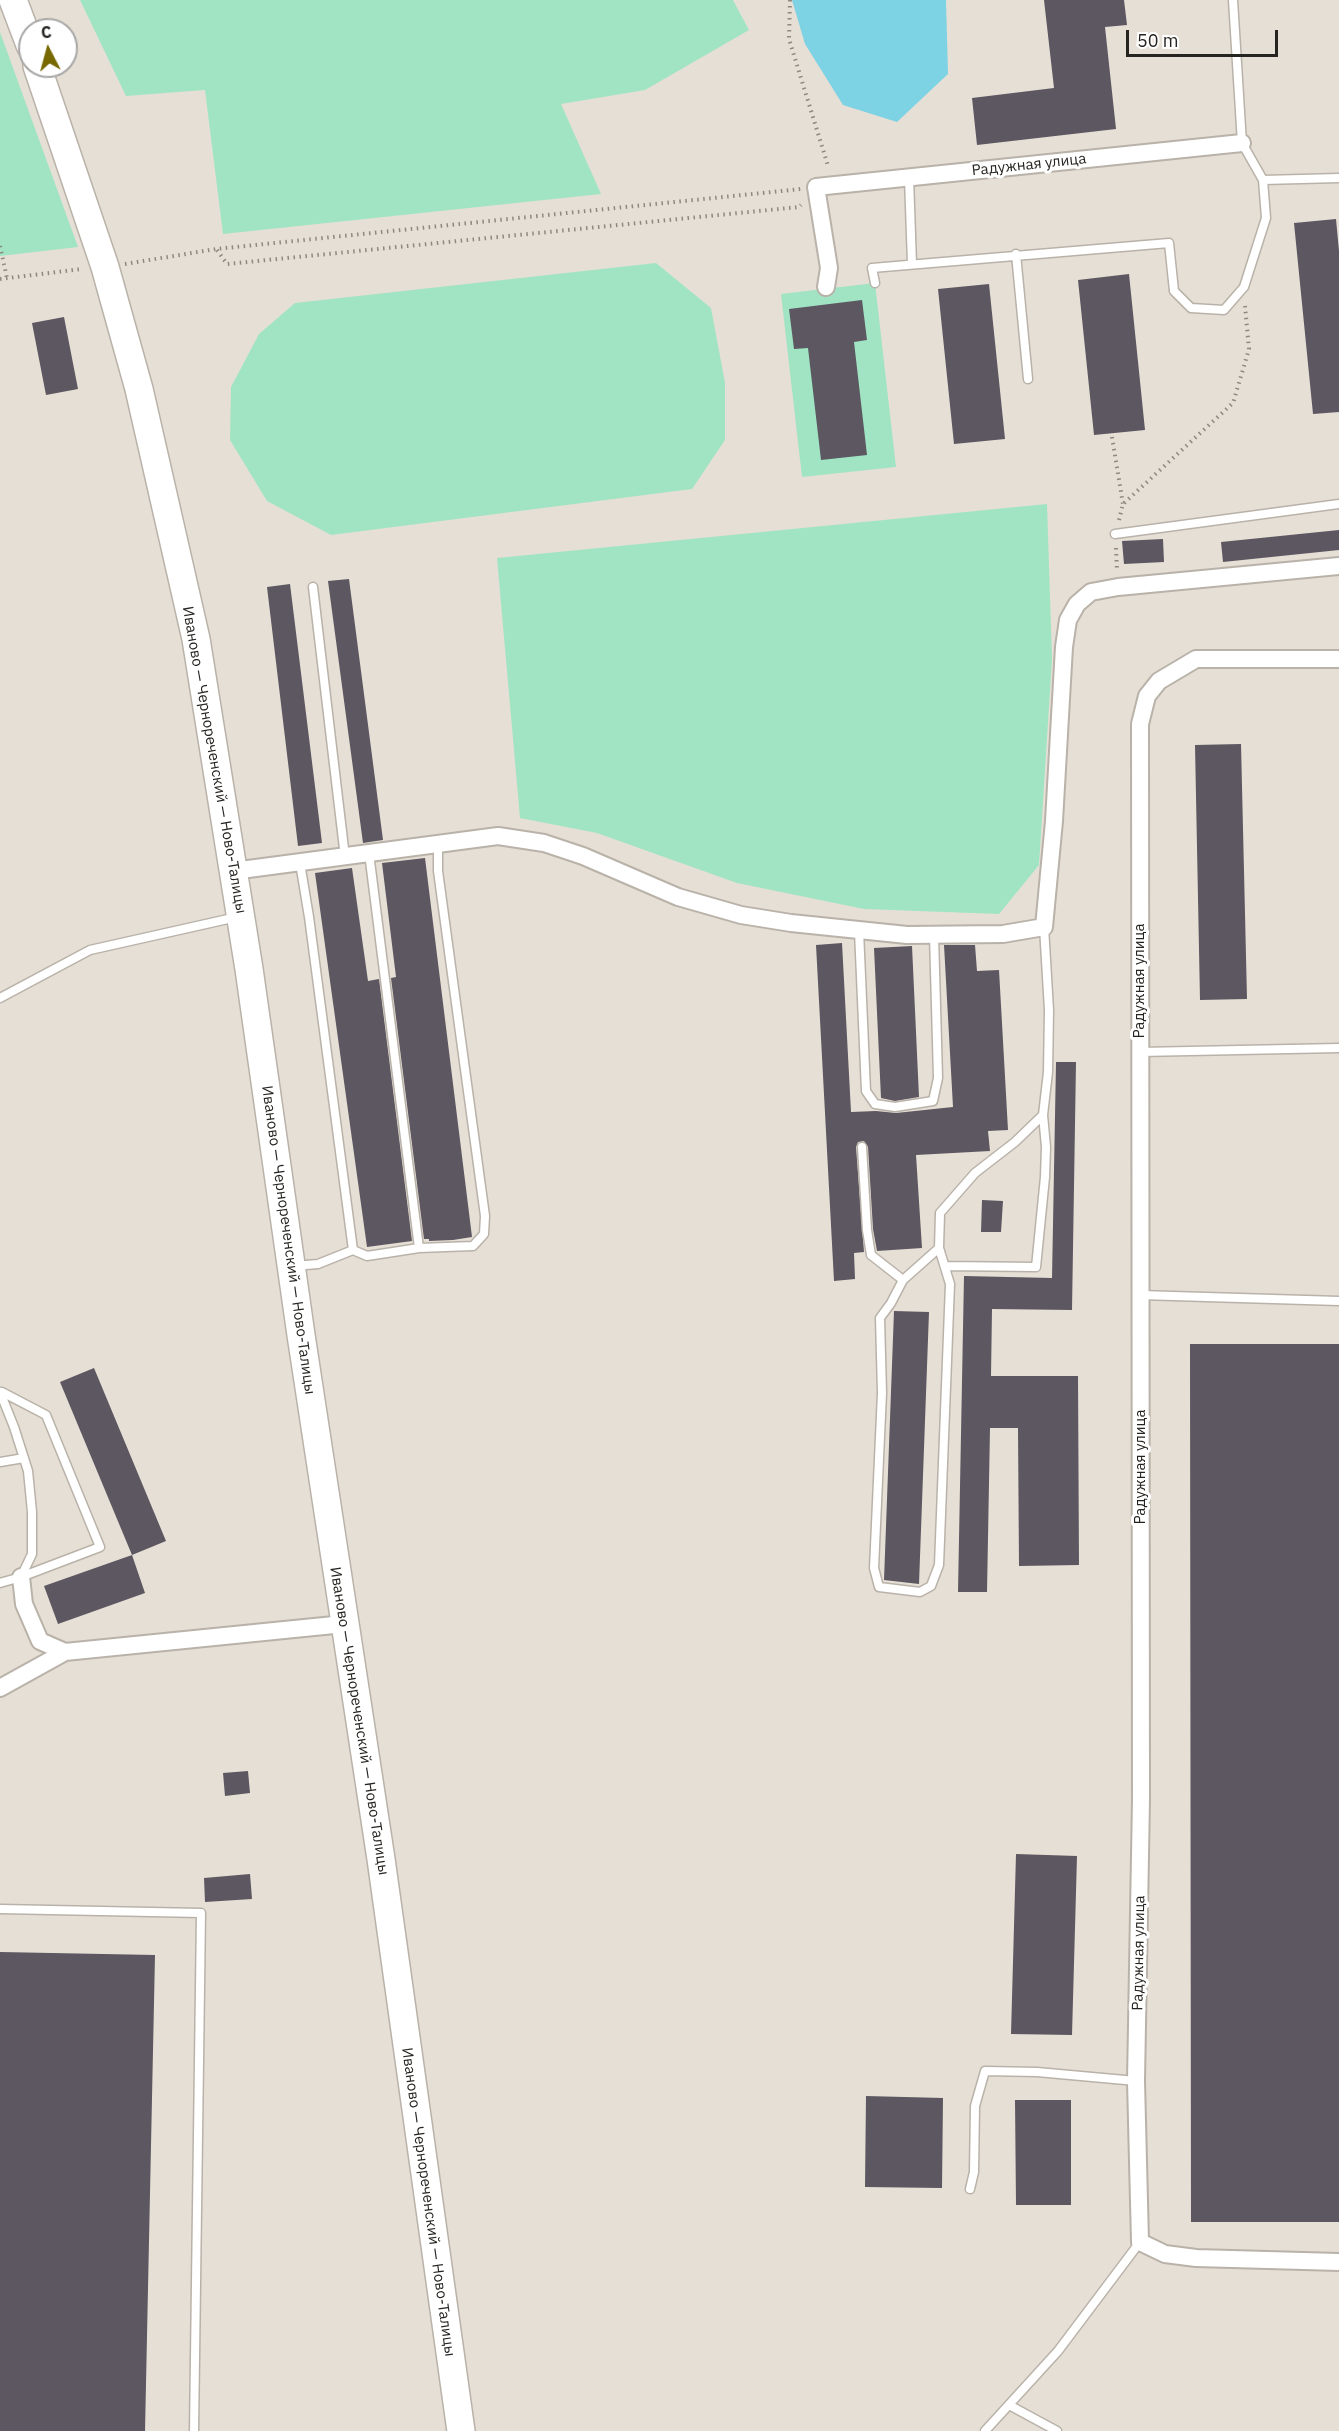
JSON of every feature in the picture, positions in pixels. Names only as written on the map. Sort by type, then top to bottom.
[{"type":"main road","points":[[13,0],[20,18]]},
{"type":"main road","name":"Иваново — Чернореченский — Ново-Талицы","points":[[41,78],[105,267],[140,389],[196,639],[240,916],[381,1859],[461,2431]]},
{"type":"street","name":"Радужная улица","points":[[816,187],[1242,143]]},
{"type":"street","points":[[816,187],[829,268],[826,287]]},
{"type":"street","points":[[233,872],[498,836],[544,843],[583,856],[678,897],[741,915],[860,931],[934,934],[1003,934],[1044,927],[1068,620],[1077,604],[1090,592],[1118,587],[1339,566]]},
{"type":"street","name":"Радужная улица","points":[[1140,2242],[1136,2081],[1141,1799],[1140,724],[1147,696],[1159,681],[1196,659],[1339,659]]},
{"type":"street","points":[[21,1577],[24,1604],[40,1641],[65,1652]]},
{"type":"street","points":[[0,1688],[65,1652],[344,1623]]},
{"type":"street","points":[[1140,2242],[1165,2254],[1196,2258],[1339,2262]]},
{"type":"lane","points":[[875,283],[872,268],[1016,254],[1169,243],[1174,291],[1191,308],[1224,310],[1244,287],[1266,218],[1263,180],[1242,143],[1233,0]]},
{"type":"lane","points":[[909,177],[912,264]]},
{"type":"lane","points":[[1263,180],[1339,178]]},
{"type":"lane","points":[[1016,254],[1028,379]]},
{"type":"lane","points":[[1115,534],[1339,504]]},
{"type":"lane","points":[[313,587],[345,857]]},
{"type":"lane","points":[[291,1266],[318,1264],[353,1250],[368,1256],[418,1248],[473,1246],[483,1234],[485,1216],[438,871],[438,844]]},
{"type":"lane","points":[[369,854],[418,1248]]},
{"type":"lane","points":[[300,863],[353,1250]]},
{"type":"lane","points":[[0,998],[90,950],[240,916]]},
{"type":"lane","points":[[945,1266],[1036,1267],[1045,1177],[1046,1147],[1043,1116],[1048,1072],[1049,1010],[1044,927]]},
{"type":"lane","points":[[860,931],[866,1090],[875,1104],[895,1107],[933,1101],[938,1078],[934,934]]},
{"type":"lane","points":[[1140,1052],[1339,1048]]},
{"type":"lane","points":[[939,1248],[903,1280],[880,1318],[882,1393],[874,1568],[879,1587],[920,1592],[931,1586],[939,1565],[950,1284],[939,1248],[940,1213],[975,1173],[1015,1142],[1043,1116]]},
{"type":"lane","points":[[862,1147],[867,1230],[871,1255],[903,1280]]},
{"type":"lane","points":[[1140,1295],[1339,1301]]},
{"type":"lane","points":[[1,1392],[28,1471],[32,1512],[32,1554],[21,1577]]},
{"type":"lane","points":[[0,1583],[100,1547],[46,1415],[1,1392]]},
{"type":"lane","points":[[0,1462],[24,1458]]},
{"type":"lane","points":[[0,1909],[201,1913],[194,2431]]},
{"type":"lane","points":[[970,2189],[974,2172],[975,2106],[985,2071],[1037,2072],[1136,2081]]},
{"type":"lane","points":[[985,2431],[1058,2351],[1140,2242]]},
{"type":"lane","points":[[1009,2405],[1057,2431]]},
{"type":"path","points":[[790,0],[789,39],[828,166]]},
{"type":"path","points":[[216,249],[227,264],[799,207],[816,187]]},
{"type":"path","points":[[0,279],[105,267],[216,249],[816,187]]},
{"type":"path","points":[[0,246],[7,278]]},
{"type":"path","points":[[1123,504],[1233,403],[1249,349],[1244,287]]},
{"type":"path","points":[[1112,437],[1123,504],[1115,534],[1118,587]]},
{"type":"green space","points":[[80,0],[733,0],[749,30],[645,90],[561,104],[601,194],[223,234],[205,90],[126,96]]},
{"type":"green space","points":[[0,32],[78,247],[0,256]]},
{"type":"green space","points":[[656,263],[711,308],[725,383],[725,440],[692,489],[331,535],[267,501],[230,440],[231,387],[259,334],[295,303]]},
{"type":"green space","points":[[875,283],[896,467],[802,477],[781,294]]},
{"type":"green space","points":[[1047,504],[1052,659],[1039,865],[999,914],[864,909],[737,883],[597,833],[520,818],[497,558]]},
{"type":"water","points":[[792,0],[946,0],[948,74],[897,122],[843,105],[805,44]]},
{"type":"building","points":[[1044,0],[1124,0],[1127,25],[1105,27],[1116,129],[977,145],[972,98],[1054,88]]},
{"type":"building","points":[[1336,219],[1339,251],[1339,412],[1313,414],[1294,223]]},
{"type":"building","points":[[1129,274],[1145,430],[1094,435],[1078,280]]},
{"type":"building","points":[[989,284],[1005,439],[954,444],[938,289]]},
{"type":"building","points":[[862,300],[867,340],[854,342],[867,455],[821,460],[808,348],[794,349],[789,309]]},
{"type":"building","points":[[64,317],[78,389],[46,395],[32,323]]},
{"type":"building","points":[[1339,530],[1339,550],[1223,562],[1221,542]]},
{"type":"building","points":[[1163,539],[1164,562],[1124,564],[1122,541]]},
{"type":"building","points":[[349,579],[383,840],[363,843],[328,581]]},
{"type":"building","points":[[290,584],[322,843],[298,846],[267,587]]},
{"type":"building","points":[[1241,744],[1247,999],[1200,1000],[1195,745]]},
{"type":"building","points":[[425,858],[472,1237],[453,1240],[429,1241],[429,1239],[424,1239],[391,978],[396,977],[382,863]]},
{"type":"building","points":[[352,868],[368,981],[379,979],[412,1241],[367,1247],[315,873]]},
{"type":"building","points":[[842,943],[851,1112],[896,1113],[953,1107],[944,945],[975,945],[977,971],[999,970],[1008,1130],[988,1131],[990,1151],[916,1155],[922,1248],[877,1251],[873,1229],[868,1147],[864,1141],[858,1142],[856,1147],[864,1252],[854,1253],[855,1279],[834,1281],[816,945]]},
{"type":"building","points":[[912,946],[919,1097],[895,1101],[881,1098],[874,948]]},
{"type":"building","points":[[1056,1062],[1076,1062],[1072,1310],[992,1309],[991,1376],[1078,1376],[1079,1565],[1019,1566],[1018,1428],[990,1428],[987,1592],[958,1592],[964,1276],[1052,1278]]},
{"type":"building","points":[[982,1200],[1003,1201],[1001,1232],[981,1232]]},
{"type":"building","points":[[894,1311],[929,1312],[919,1584],[884,1580]]},
{"type":"building","points":[[1190,1344],[1339,1344],[1339,2222],[1191,2222]]},
{"type":"building","points":[[94,1368],[166,1541],[132,1555],[60,1382]]},
{"type":"building","points":[[132,1555],[145,1593],[58,1624],[44,1586]]},
{"type":"building","points":[[248,1771],[250,1793],[225,1796],[223,1773]]},
{"type":"building","points":[[1016,1854],[1077,1856],[1072,2035],[1011,2034]]},
{"type":"building","points":[[250,1874],[252,1899],[205,1902],[204,1878]]},
{"type":"building","points":[[0,1952],[155,1955],[145,2431],[0,2431]]},
{"type":"building","points":[[866,2096],[943,2098],[942,2188],[865,2187]]},
{"type":"building","points":[[1015,2100],[1071,2100],[1071,2205],[1016,2205]]}]
